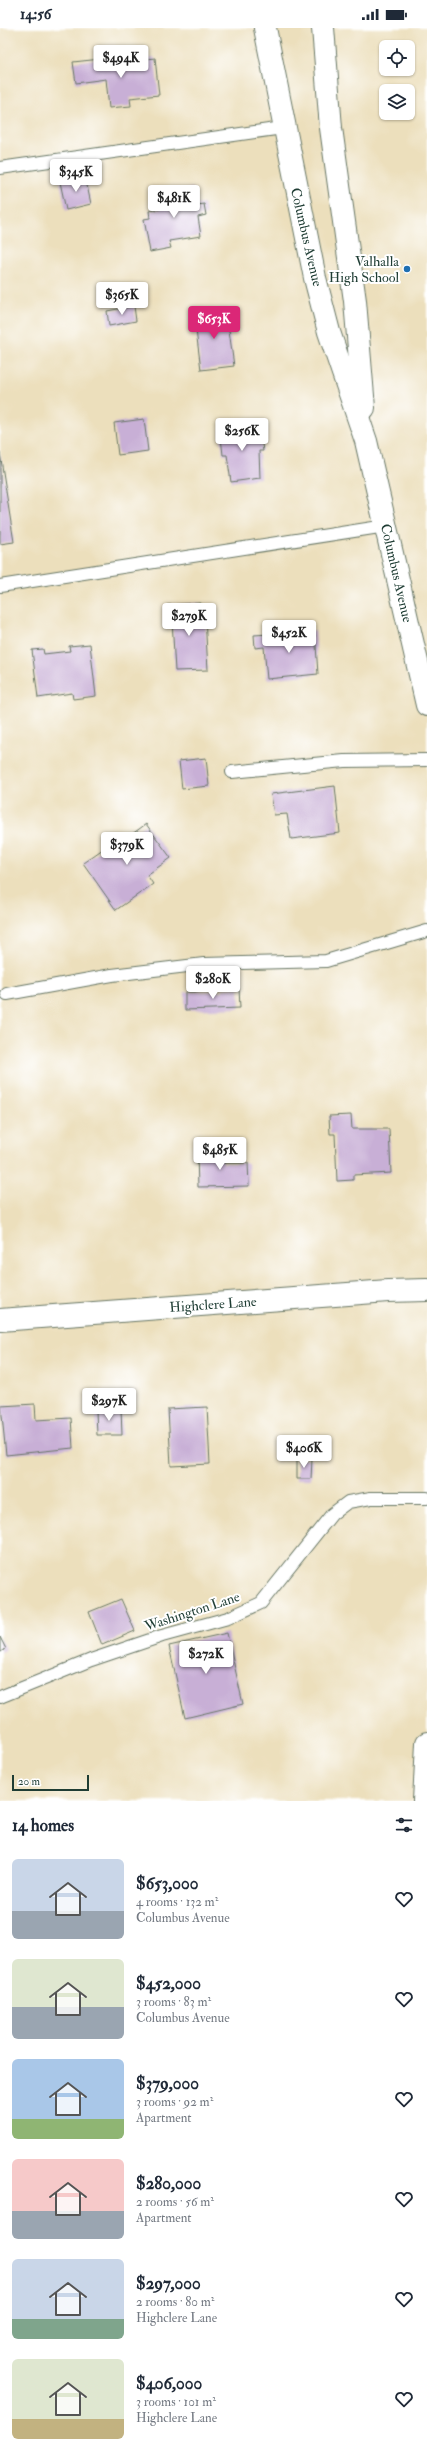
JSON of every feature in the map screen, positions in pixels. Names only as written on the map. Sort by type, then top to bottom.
[{"type":"street","name":"Columbus Avenue","points":[[265,28],[283,128],[315,278],[330,332],[366,441],[427,705]]},
{"type":"street","name":"Columbus Avenue","points":[[323,28],[336,177],[357,321],[366,441]]},
{"type":"street","name":"Highclere Lane","points":[[0,1320],[381,1291],[427,1290]]},
{"type":"street","points":[[424,1801],[427,1743]]},
{"type":"lane","points":[[0,168],[283,128]]},
{"type":"lane","points":[[0,586],[386,526]]},
{"type":"lane","points":[[232,772],[344,761],[427,760]]},
{"type":"lane","points":[[7,994],[112,975],[204,964],[326,961],[427,932]]},
{"type":"lane","name":"Washington Lane","points":[[0,1697],[91,1660],[162,1636],[228,1618],[261,1603],[332,1514],[348,1502],[371,1498],[427,1498]]},
{"type":"building","points":[[110,58],[111,63],[155,58],[159,95],[130,98],[131,106],[109,108],[106,79],[76,83],[73,62]]},
{"type":"building","points":[[85,176],[91,204],[66,210],[60,182]]},
{"type":"building","points":[[193,188],[197,205],[204,204],[206,215],[198,217],[201,236],[169,241],[171,248],[150,252],[144,219],[150,218],[149,211],[160,209],[157,194]]},
{"type":"building","points":[[134,306],[136,321],[109,326],[107,311]]},
{"type":"building","points":[[226,309],[234,366],[201,370],[194,314]]},
{"type":"building","points":[[144,419],[148,451],[118,455],[114,423]]},
{"type":"building","points":[[256,425],[257,438],[261,437],[263,451],[259,451],[260,478],[231,482],[227,455],[223,455],[220,429]]},
{"type":"building","points":[[0,453],[14,542],[0,544]]},
{"type":"building","points":[[200,603],[201,618],[205,618],[208,670],[175,671],[172,620],[179,619],[168,619],[167,605]]},
{"type":"building","points":[[315,631],[318,674],[267,679],[264,647],[255,648],[254,635]]},
{"type":"building","points":[[90,644],[96,696],[73,699],[72,693],[38,698],[32,650],[43,649],[44,654],[70,651],[69,646]]},
{"type":"building","points":[[206,758],[209,786],[182,789],[179,761]]},
{"type":"building","points":[[335,786],[340,833],[291,839],[287,814],[274,815],[271,794]]},
{"type":"building","points":[[146,824],[171,858],[147,875],[153,884],[116,910],[83,863],[110,844],[113,848]]},
{"type":"building","points":[[239,988],[240,1008],[185,1010],[185,992],[223,991],[223,989]]},
{"type":"building","points":[[351,1115],[352,1129],[389,1129],[391,1173],[353,1175],[353,1180],[337,1181],[335,1134],[330,1134],[329,1116]]},
{"type":"building","points":[[202,1148],[217,1148],[217,1155],[223,1155],[223,1163],[248,1163],[249,1186],[198,1187],[197,1155],[202,1155]]},
{"type":"building","points":[[35,1404],[36,1420],[71,1418],[73,1448],[6,1455],[1,1406]]},
{"type":"building","points":[[207,1407],[210,1464],[171,1466],[168,1409]]},
{"type":"building","points":[[121,1409],[122,1435],[97,1435],[96,1410]]},
{"type":"building","points":[[297,1459],[312,1459],[311,1479],[297,1479]]},
{"type":"building","points":[[121,1599],[135,1631],[102,1645],[89,1612]]},
{"type":"building","points":[[227,1633],[243,1704],[185,1718],[169,1646]]},
{"type":"building","points":[[0,1637],[6,1649],[0,1652]]},
{"type":"place","name":"Valhalla High School","points":[[407,269]]}]
